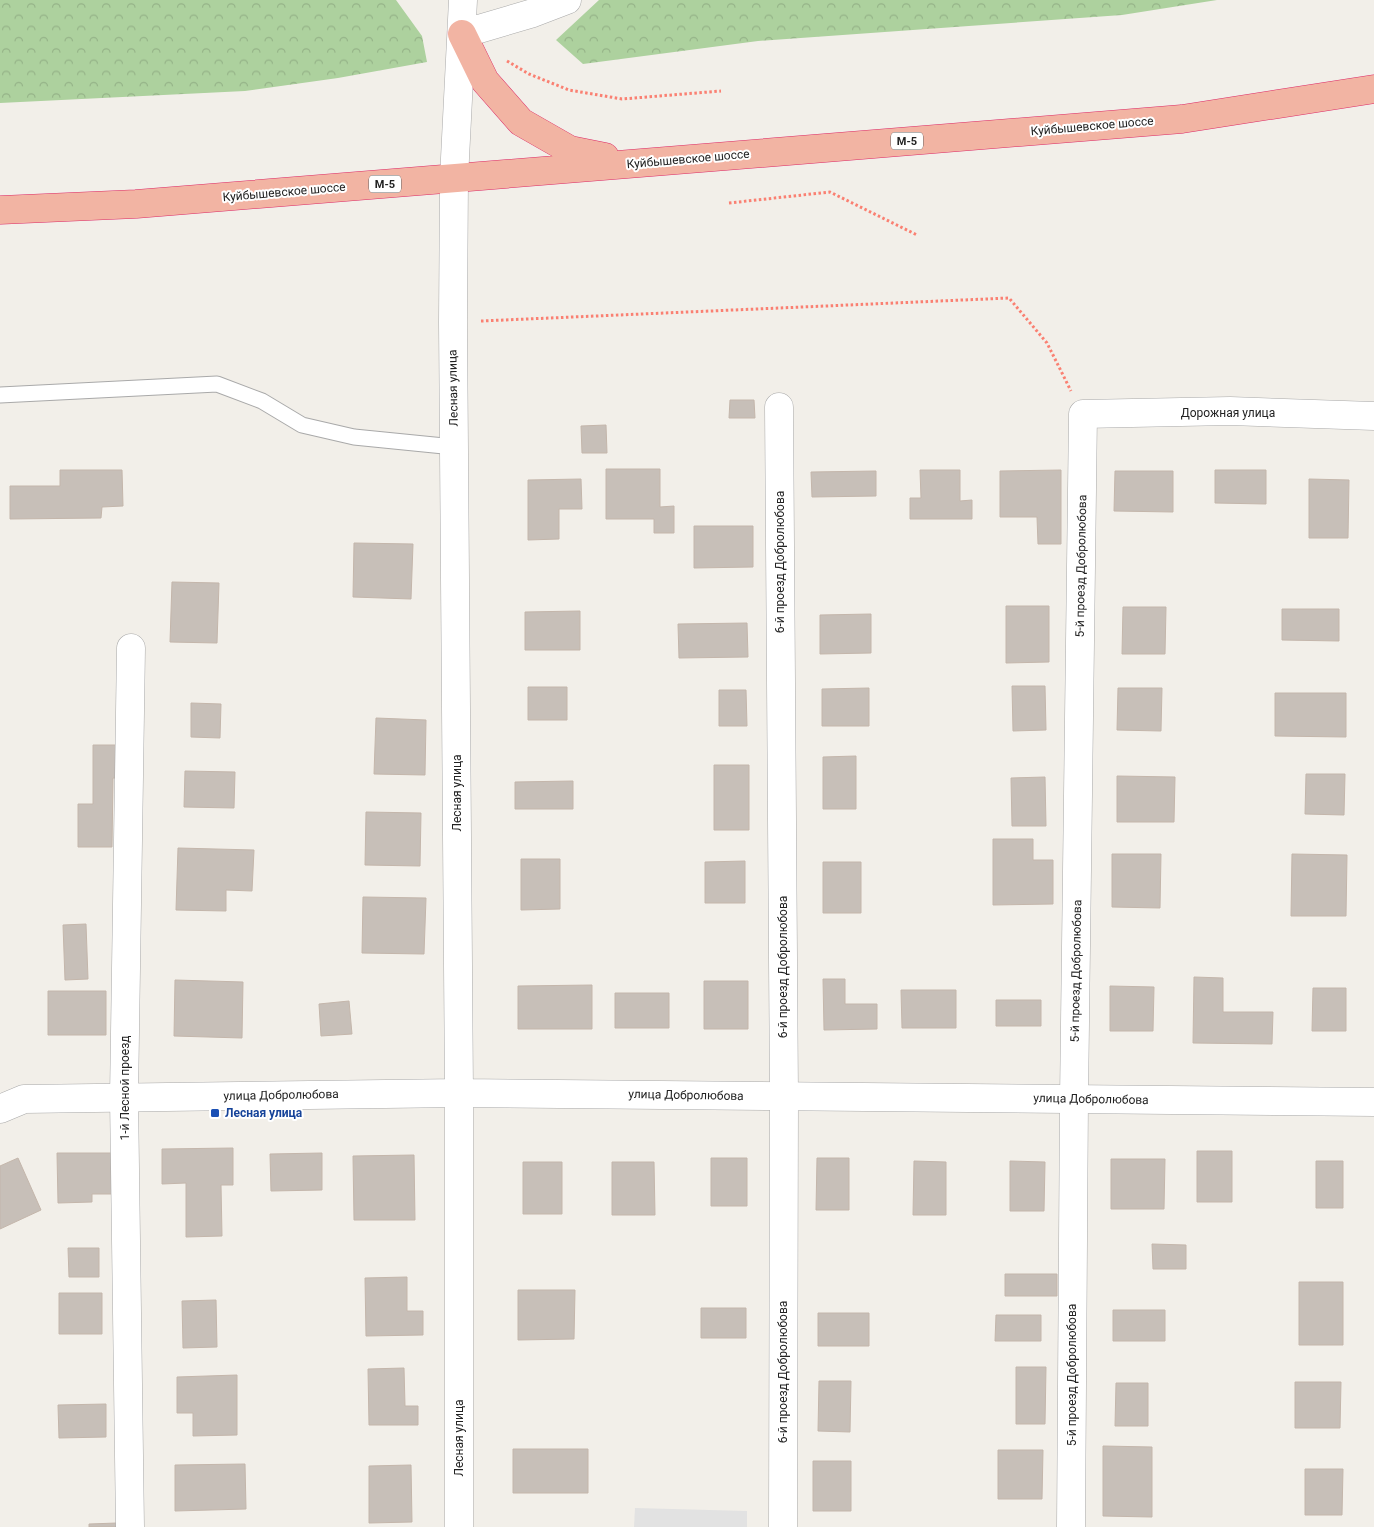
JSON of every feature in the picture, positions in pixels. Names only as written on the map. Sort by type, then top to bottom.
[{"type":"highway","points":[[462,34],[485,81],[521,122],[570,150],[633,164]]},
{"type":"highway","name":"Куйбышевское шоссе","points":[[0,210],[136,204],[1182,119],[1374,89]]},
{"type":"street","points":[[463,0],[462,34],[533,13],[566,0]]},
{"type":"street","name":"Лесная улица","points":[[459,1527],[459,1093],[453,322],[454,178],[462,34]]},
{"type":"street","name":"6-й проезд Добролюбова","points":[[779,407],[784,1096],[783,1527]]},
{"type":"street","name":"Дорожная улица","points":[[1083,414],[1230,411],[1374,416]]},
{"type":"street","name":"5-й проезд Добролюбова","points":[[1071,1527],[1074,1099],[1083,414]]},
{"type":"street","name":"1-й Лесной проезд","points":[[130,1527],[124,1097],[131,648]]},
{"type":"street","name":"улица Добролюбова","points":[[0,1109],[24,1099],[459,1093],[1374,1102]]},
{"type":"lane","points":[[0,395],[217,384],[262,401],[302,425],[354,437],[454,447]]},
{"type":"path","points":[[504,59],[529,74],[569,90],[622,99],[721,91]]},
{"type":"path","points":[[729,203],[830,192],[917,235]]},
{"type":"path","points":[[453,322],[1008,298],[1047,343],[1083,414]]},
{"type":"green space","points":[[0,0],[396,0],[422,36],[427,62],[338,78],[245,91],[0,103]]},
{"type":"green space","points":[[599,0],[1217,0],[1122,15],[758,41],[583,64],[556,40]]},
{"type":"shaded area","points":[[635,1508],[747,1511],[747,1527],[634,1527]]},
{"type":"building","points":[[730,400],[754,400],[755,418],[729,418]]},
{"type":"building","points":[[606,425],[607,453],[582,453],[581,426]]},
{"type":"building","points":[[606,469],[660,469],[660,507],[674,506],[674,533],[654,533],[654,519],[606,519]]},
{"type":"building","points":[[60,470],[122,470],[123,506],[102,507],[101,518],[10,519],[10,486],[60,486]]},
{"type":"building","points":[[920,470],[960,470],[960,501],[972,500],[972,519],[910,519],[910,498],[921,498]]},
{"type":"building","points":[[1061,470],[1061,544],[1038,544],[1037,517],[1000,517],[1000,471]]},
{"type":"building","points":[[1215,470],[1266,470],[1266,504],[1215,503]]},
{"type":"building","points":[[876,471],[876,496],[812,497],[811,472]]},
{"type":"building","points":[[1115,471],[1173,471],[1173,512],[1114,511]]},
{"type":"building","points":[[581,479],[582,509],[559,509],[559,539],[528,540],[528,480]]},
{"type":"building","points":[[1309,479],[1349,480],[1348,538],[1309,538]]},
{"type":"building","points":[[694,526],[753,526],[753,567],[694,568]]},
{"type":"building","points":[[354,543],[413,544],[411,599],[353,597]]},
{"type":"building","points":[[172,582],[219,583],[217,643],[170,642]]},
{"type":"building","points":[[1006,606],[1049,606],[1049,662],[1006,663]]},
{"type":"building","points":[[1123,607],[1166,607],[1165,654],[1122,654]]},
{"type":"building","points":[[1282,609],[1339,609],[1339,641],[1282,640]]},
{"type":"building","points":[[580,611],[580,650],[525,650],[525,612]]},
{"type":"building","points":[[871,614],[871,653],[820,654],[820,615]]},
{"type":"building","points":[[747,623],[748,657],[679,658],[678,624]]},
{"type":"building","points":[[1012,686],[1045,686],[1046,730],[1013,731]]},
{"type":"building","points":[[528,687],[567,687],[567,720],[528,720]]},
{"type":"building","points":[[869,688],[869,726],[822,726],[822,689]]},
{"type":"building","points":[[1118,688],[1162,688],[1161,731],[1117,730]]},
{"type":"building","points":[[719,690],[746,690],[747,726],[719,726]]},
{"type":"building","points":[[1275,693],[1346,693],[1346,737],[1275,736]]},
{"type":"building","points":[[191,703],[221,704],[220,738],[191,737]]},
{"type":"building","points":[[376,718],[426,720],[425,775],[374,774]]},
{"type":"building","points":[[93,745],[123,745],[123,778],[113,778],[112,847],[78,847],[78,804],[93,804]]},
{"type":"building","points":[[856,756],[856,809],[823,809],[823,757]]},
{"type":"building","points":[[714,765],[749,765],[749,830],[714,830]]},
{"type":"building","points":[[185,771],[235,772],[234,808],[184,807]]},
{"type":"building","points":[[1306,774],[1345,774],[1344,815],[1305,814]]},
{"type":"building","points":[[1117,776],[1175,777],[1174,822],[1117,822]]},
{"type":"building","points":[[1045,777],[1046,826],[1012,826],[1011,778]]},
{"type":"building","points":[[573,781],[573,809],[515,809],[515,782]]},
{"type":"building","points":[[366,812],[421,813],[420,866],[365,865]]},
{"type":"building","points":[[993,839],[1033,839],[1033,860],[1053,860],[1053,904],[993,905]]},
{"type":"building","points":[[178,848],[254,850],[252,891],[226,890],[226,911],[176,910]]},
{"type":"building","points":[[1112,854],[1161,854],[1160,908],[1112,907]]},
{"type":"building","points":[[1292,854],[1347,855],[1346,916],[1291,916]]},
{"type":"building","points":[[521,859],[560,859],[560,909],[521,910]]},
{"type":"building","points":[[745,861],[745,903],[705,903],[705,862]]},
{"type":"building","points":[[823,862],[861,862],[861,913],[823,913]]},
{"type":"building","points":[[363,897],[426,898],[424,954],[362,953]]},
{"type":"building","points":[[86,924],[88,979],[65,980],[63,925]]},
{"type":"building","points":[[1194,977],[1223,978],[1223,1012],[1273,1012],[1272,1044],[1193,1043]]},
{"type":"building","points":[[823,979],[845,979],[845,1004],[877,1004],[877,1029],[824,1030]]},
{"type":"building","points":[[175,980],[243,982],[242,1038],[174,1036]]},
{"type":"building","points":[[704,981],[748,981],[748,1029],[704,1029]]},
{"type":"building","points":[[592,985],[592,1029],[518,1029],[518,986]]},
{"type":"building","points":[[1110,986],[1154,987],[1153,1031],[1110,1031]]},
{"type":"building","points":[[1313,988],[1346,988],[1346,1031],[1312,1031]]},
{"type":"building","points":[[901,990],[956,990],[956,1028],[902,1028]]},
{"type":"building","points":[[48,991],[106,991],[106,1035],[48,1035]]},
{"type":"building","points":[[615,993],[669,993],[669,1028],[615,1028]]},
{"type":"building","points":[[996,1000],[1041,1000],[1041,1026],[996,1026]]},
{"type":"building","points":[[349,1001],[352,1034],[321,1036],[319,1004]]},
{"type":"building","points":[[233,1148],[233,1185],[221,1185],[222,1236],[186,1237],[186,1183],[162,1184],[162,1149]]},
{"type":"building","points":[[1197,1151],[1232,1151],[1232,1202],[1197,1202]]},
{"type":"building","points":[[57,1153],[111,1153],[112,1194],[92,1194],[92,1202],[58,1203]]},
{"type":"building","points":[[322,1153],[322,1190],[271,1191],[270,1154]]},
{"type":"building","points":[[414,1155],[415,1220],[354,1220],[353,1156]]},
{"type":"building","points":[[18,1158],[41,1210],[0,1229],[0,1166]]},
{"type":"building","points":[[711,1158],[747,1158],[747,1206],[711,1206]]},
{"type":"building","points":[[817,1158],[849,1158],[849,1210],[816,1210]]},
{"type":"building","points":[[1111,1159],[1165,1159],[1164,1209],[1111,1209]]},
{"type":"building","points":[[914,1161],[946,1162],[946,1215],[913,1215]]},
{"type":"building","points":[[1010,1161],[1045,1162],[1044,1211],[1010,1211]]},
{"type":"building","points":[[1316,1161],[1343,1161],[1343,1208],[1316,1208]]},
{"type":"building","points":[[523,1162],[562,1162],[562,1214],[523,1214]]},
{"type":"building","points":[[612,1162],[654,1162],[655,1215],[612,1215]]},
{"type":"building","points":[[1152,1244],[1186,1245],[1186,1269],[1153,1269]]},
{"type":"building","points":[[68,1248],[99,1248],[99,1277],[69,1277]]},
{"type":"building","points":[[1005,1274],[1057,1274],[1057,1296],[1005,1296]]},
{"type":"building","points":[[407,1277],[407,1311],[423,1311],[423,1335],[366,1336],[365,1278]]},
{"type":"building","points":[[1299,1282],[1343,1282],[1343,1345],[1299,1345]]},
{"type":"building","points":[[518,1290],[575,1290],[574,1339],[518,1340]]},
{"type":"building","points":[[59,1293],[102,1293],[102,1334],[59,1334]]},
{"type":"building","points":[[216,1300],[217,1347],[183,1348],[182,1301]]},
{"type":"building","points":[[701,1308],[746,1308],[746,1338],[701,1338]]},
{"type":"building","points":[[1113,1310],[1165,1310],[1165,1341],[1113,1341]]},
{"type":"building","points":[[818,1313],[869,1313],[869,1346],[818,1346]]},
{"type":"building","points":[[996,1315],[1041,1315],[1041,1341],[995,1341]]},
{"type":"building","points":[[1016,1367],[1046,1367],[1045,1424],[1016,1424]]},
{"type":"building","points":[[404,1368],[405,1406],[418,1406],[418,1425],[369,1425],[368,1369]]},
{"type":"building","points":[[237,1375],[237,1435],[193,1436],[193,1413],[177,1413],[177,1377]]},
{"type":"building","points":[[819,1381],[851,1381],[850,1432],[818,1431]]},
{"type":"building","points":[[1295,1382],[1341,1382],[1340,1428],[1295,1428]]},
{"type":"building","points":[[1116,1383],[1148,1383],[1148,1426],[1115,1426]]},
{"type":"building","points":[[106,1404],[106,1437],[59,1438],[58,1405]]},
{"type":"building","points":[[1103,1446],[1152,1447],[1152,1517],[1103,1516]]},
{"type":"building","points":[[513,1449],[588,1449],[588,1493],[513,1493]]},
{"type":"building","points":[[998,1450],[1043,1450],[1042,1499],[998,1499]]},
{"type":"building","points":[[813,1461],[851,1461],[851,1511],[813,1511]]},
{"type":"building","points":[[245,1464],[246,1509],[175,1511],[175,1465]]},
{"type":"building","points":[[411,1465],[412,1522],[369,1523],[369,1466]]},
{"type":"building","points":[[1305,1469],[1343,1469],[1342,1515],[1305,1515]]},
{"type":"building","points":[[117,1523],[117,1527],[89,1527],[89,1524]]},
{"type":"place","name":"Лесная улица","points":[[215,1113]]}]
